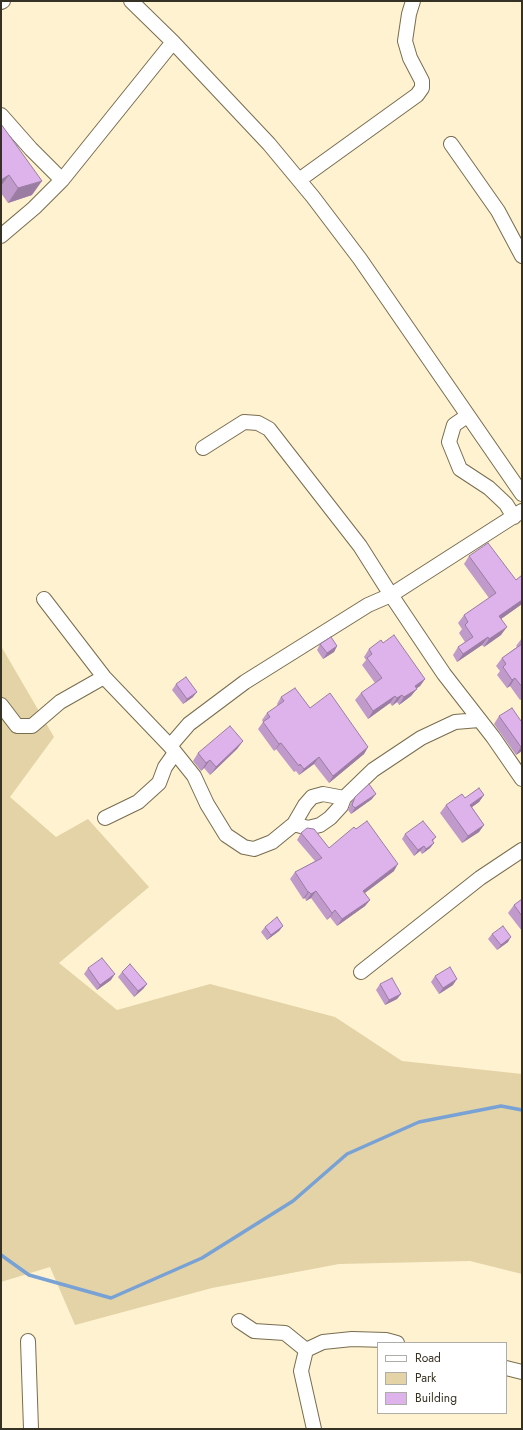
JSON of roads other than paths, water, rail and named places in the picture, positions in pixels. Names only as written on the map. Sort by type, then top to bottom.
[{"type":"street","points":[[299,180],[417,95],[422,88],[422,81],[410,58],[405,41],[409,14],[413,1]]},
{"type":"street","points":[[138,4],[269,144],[299,180],[360,259],[522,494]]},
{"type":"street","points":[[1,236],[34,208],[62,180],[173,42]]},
{"type":"street","points":[[1,115],[31,149],[62,180]]},
{"type":"street","points":[[451,144],[498,211],[522,256]]},
{"type":"street","points":[[105,818],[138,802],[159,783],[172,750],[189,724],[245,682],[368,605],[391,594],[518,514],[489,488],[460,469],[449,442],[454,425],[467,416]]},
{"type":"street","points":[[203,448],[244,422],[258,423],[269,429],[360,546],[444,674],[522,779]]},
{"type":"street","points":[[44,599],[104,677],[172,750],[194,776],[207,804],[226,835],[244,847],[254,849],[272,842],[294,824],[305,805],[312,797],[323,794],[344,798]]},
{"type":"street","points":[[1,705],[17,726],[32,726],[60,702],[104,677]]},
{"type":"street","points":[[455,722],[469,706]]},
{"type":"street","points":[[294,824],[308,828],[320,825],[330,818],[341,806],[344,798],[373,770],[420,738],[455,722],[479,720]]},
{"type":"street","points":[[361,972],[480,878],[522,850]]},
{"type":"street","points":[[239,1321],[254,1331],[285,1333],[306,1350]]},
{"type":"street","points":[[306,1350],[323,1342],[352,1339],[386,1340],[393,1342]]},
{"type":"street","points":[[28,1341],[31,1429]]},
{"type":"street","points":[[306,1350],[301,1371],[314,1429]]},
{"type":"street","points":[[507,1368],[522,1372]]},
{"type":"waterway","points":[[1,1255],[29,1275],[111,1298],[202,1258],[293,1201],[347,1154],[419,1122],[501,1106],[522,1110]]}]
